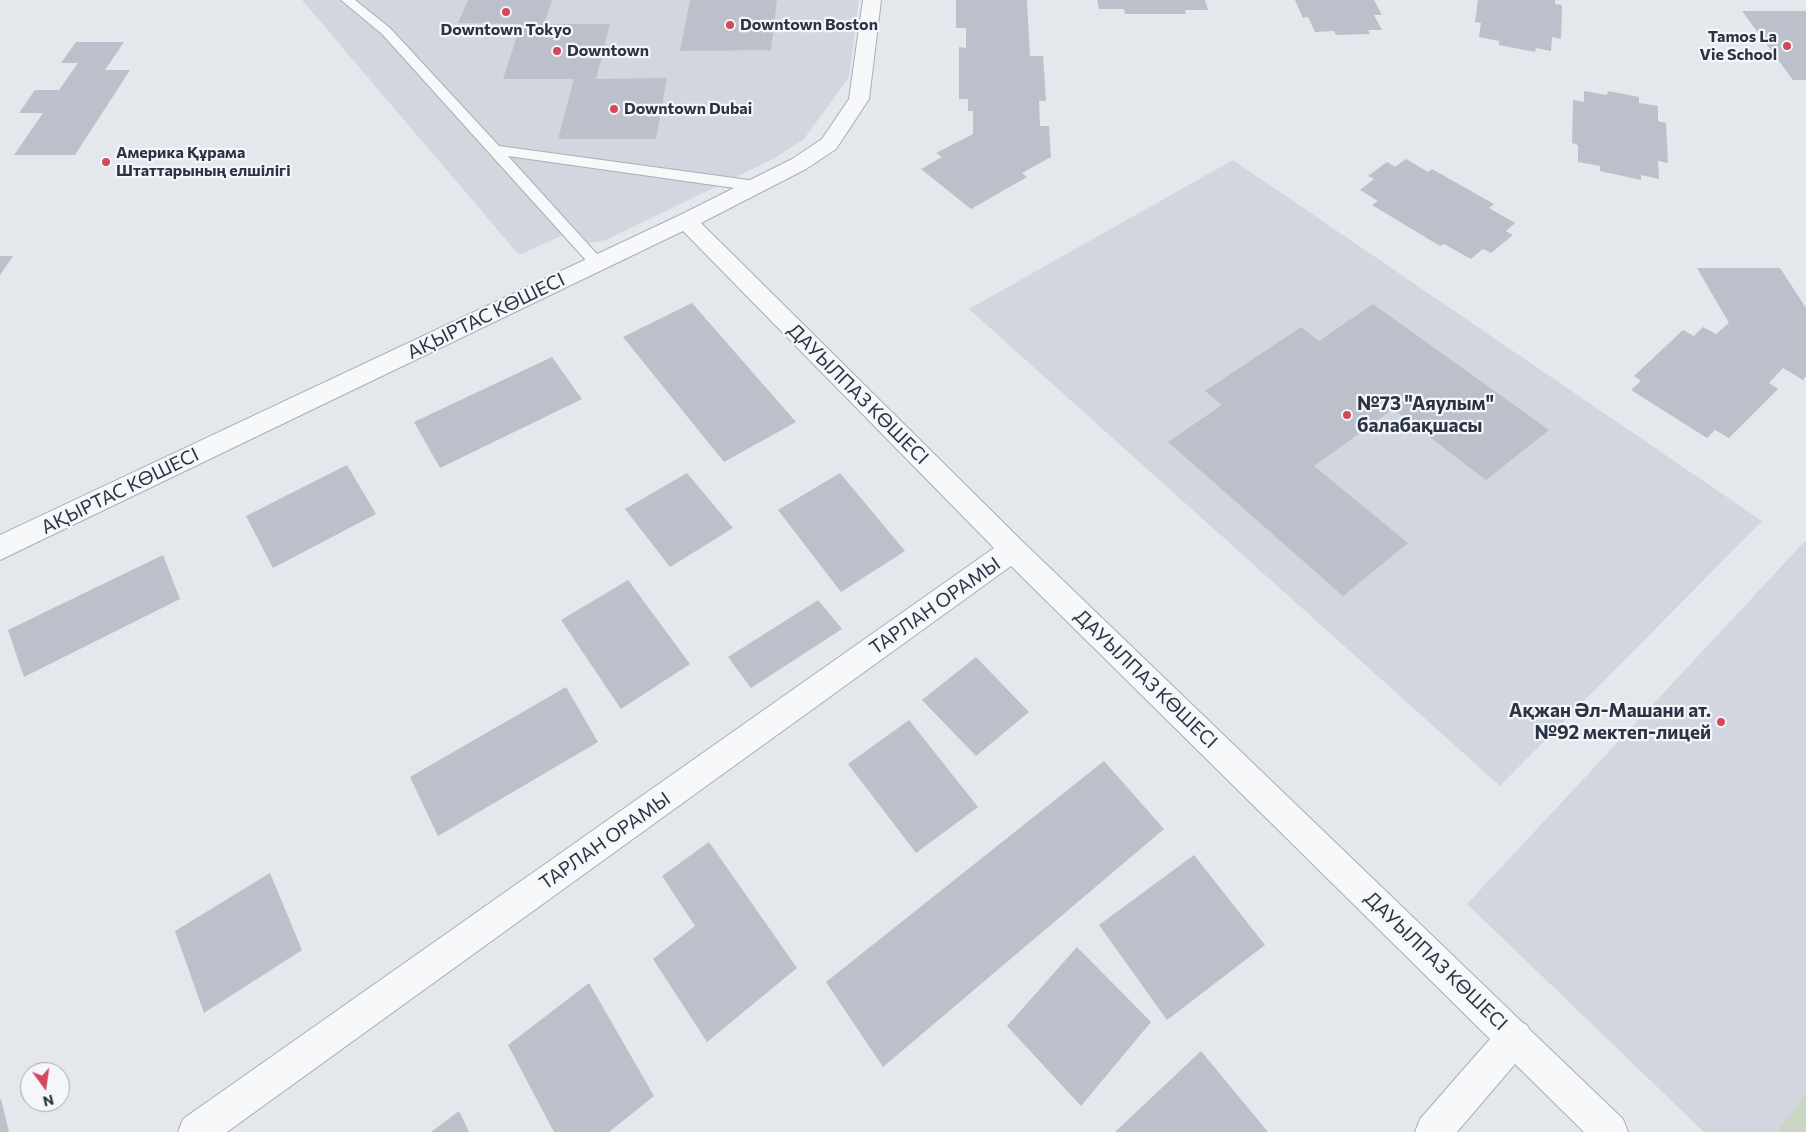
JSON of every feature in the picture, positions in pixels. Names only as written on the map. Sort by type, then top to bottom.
[{"type":"street","name":"АҚЫРТАС КӨШЕСІ","points":[[0,548],[597,263],[799,164],[829,144],[859,99],[872,0]]},
{"type":"street","name":"ДАУЫЛПАЗ КӨШЕСІ","points":[[686,220],[1013,550],[1515,1037],[1610,1132]]},
{"type":"street","name":"ТАРЛАН ОРАМЫ","points":[[196,1132],[1013,550]]},
{"type":"street","points":[[1433,1132],[1515,1037]]},
{"type":"lane","points":[[348,0],[386,31],[597,263]]},
{"type":"lane","points":[[494,150],[756,186]]},
{"type":"shaded area","points":[[302,0],[859,0],[849,77],[804,139],[773,159],[606,240],[589,243],[576,229],[519,255]]},
{"type":"shaded area","name":"№73 \"Аяулым\" балабақшасы","points":[[1233,160],[1762,521],[1500,786],[969,309]]},
{"type":"shaded area","name":"Ақжан Әл-Машани ат. №92 мектеп-лицей","points":[[1806,540],[1806,1132],[1704,1132],[1467,904]]},
{"type":"green space","points":[[1806,1093],[1806,1132],[1777,1132]]},
{"type":"building","points":[[468,0],[552,0],[544,24],[610,24],[596,79],[667,78],[656,139],[558,139],[574,79],[503,79],[521,24],[458,23]]},
{"type":"building","name":"Downtown Boston","points":[[690,0],[777,0],[771,50],[680,51]]},
{"type":"building","points":[[956,0],[1027,0],[1030,56],[1043,56],[1046,101],[1039,101],[1040,126],[1049,126],[1051,157],[1022,173],[1027,177],[971,209],[921,169],[942,157],[936,153],[973,134],[973,111],[968,111],[968,99],[959,99],[959,47],[966,48],[966,28],[956,28]]},
{"type":"building","points":[[1097,0],[1205,0],[1208,10],[1185,10],[1186,14],[1125,14],[1124,9],[1099,9]]},
{"type":"building","points":[[1295,0],[1374,0],[1382,15],[1374,15],[1382,30],[1368,30],[1370,34],[1336,35],[1334,31],[1315,32],[1308,17],[1303,18]]},
{"type":"building","points":[[1478,0],[1555,0],[1555,4],[1562,5],[1561,39],[1552,37],[1551,51],[1536,48],[1535,52],[1499,45],[1499,41],[1479,37],[1481,23],[1475,22]]},
{"type":"building","name":"Tamos La Vie School","points":[[1742,11],[1806,11],[1806,80],[1793,80]]},
{"type":"building","points":[[76,42],[124,42],[105,70],[130,70],[75,155],[14,155],[43,113],[19,113],[35,90],[59,90],[78,63],[61,63]]},
{"type":"building","points":[[1584,91],[1607,95],[1608,91],[1639,97],[1639,103],[1658,106],[1658,121],[1666,123],[1668,163],[1658,161],[1659,179],[1641,175],[1641,180],[1600,171],[1600,166],[1578,162],[1578,145],[1572,143],[1573,100],[1584,102]]},
{"type":"building","points":[[1406,159],[1428,172],[1432,169],[1494,204],[1489,208],[1515,223],[1506,231],[1513,235],[1491,253],[1483,249],[1471,259],[1444,244],[1440,246],[1372,205],[1378,201],[1360,190],[1374,179],[1368,176],[1387,162],[1395,167]]},
{"type":"building","points":[[0,256],[13,256],[0,275]]},
{"type":"building","points":[[1697,268],[1780,268],[1806,308],[1806,376],[1803,380],[1783,368],[1769,383],[1778,389],[1729,438],[1715,430],[1707,438],[1631,390],[1641,381],[1634,376],[1683,330],[1694,336],[1703,327],[1716,334],[1729,323]]},
{"type":"building","points":[[692,303],[796,422],[724,462],[623,337]]},
{"type":"building","points":[[1373,304],[1549,430],[1486,480],[1393,409],[1314,466],[1408,543],[1343,596],[1168,442],[1222,405],[1205,391],[1301,327],[1319,341]]},
{"type":"building","points":[[552,357],[582,399],[440,468],[414,422]]},
{"type":"building","points":[[347,465],[376,514],[273,568],[246,516]]},
{"type":"building","points":[[687,473],[733,528],[670,567],[625,509]]},
{"type":"building","points":[[840,473],[905,551],[841,592],[778,510]]},
{"type":"building","points":[[163,555],[180,599],[24,677],[8,630]]},
{"type":"building","points":[[628,580],[690,664],[621,709],[561,620]]},
{"type":"building","points":[[818,600],[842,629],[751,688],[728,657]]},
{"type":"building","points":[[976,657],[1029,712],[976,756],[922,700]]},
{"type":"building","points":[[566,687],[598,742],[438,836],[410,777]]},
{"type":"building","points":[[909,720],[978,807],[916,853],[848,764]]},
{"type":"building","points":[[1104,761],[1164,829],[883,1067],[826,982]]},
{"type":"building","points":[[709,842],[797,968],[707,1042],[653,959],[695,926],[662,876]]},
{"type":"building","points":[[1194,855],[1265,945],[1167,1020],[1099,925]]},
{"type":"building","points":[[270,873],[302,950],[204,1013],[175,931]]},
{"type":"building","points":[[1077,947],[1151,1022],[1081,1106],[1007,1026]]},
{"type":"building","points":[[589,983],[654,1096],[609,1132],[554,1132],[508,1045]]},
{"type":"building","points":[[1201,1051],[1268,1132],[1115,1132]]},
{"type":"building","points":[[1,1099],[9,1132],[0,1132]]},
{"type":"building","points":[[459,1111],[469,1132],[431,1132]]},
{"type":"place","name":"Downtown Tokyo","points":[[506,12]]},
{"type":"place","name":"Downtown Boston","points":[[730,25]]},
{"type":"place","name":"Tamos La Vie School","points":[[1787,46]]},
{"type":"place","name":"Downtown","points":[[557,51]]},
{"type":"place","name":"Downtown Dubai","points":[[614,109]]},
{"type":"place","name":"Америка Құрама Штаттарының елшілігі","points":[[106,162]]},
{"type":"place","name":"№73 \"Аяулым\" балабақшасы","points":[[1347,415]]},
{"type":"place","name":"Ақжан Әл-Машани ат. №92 мектеп-лицей","points":[[1721,722]]}]
